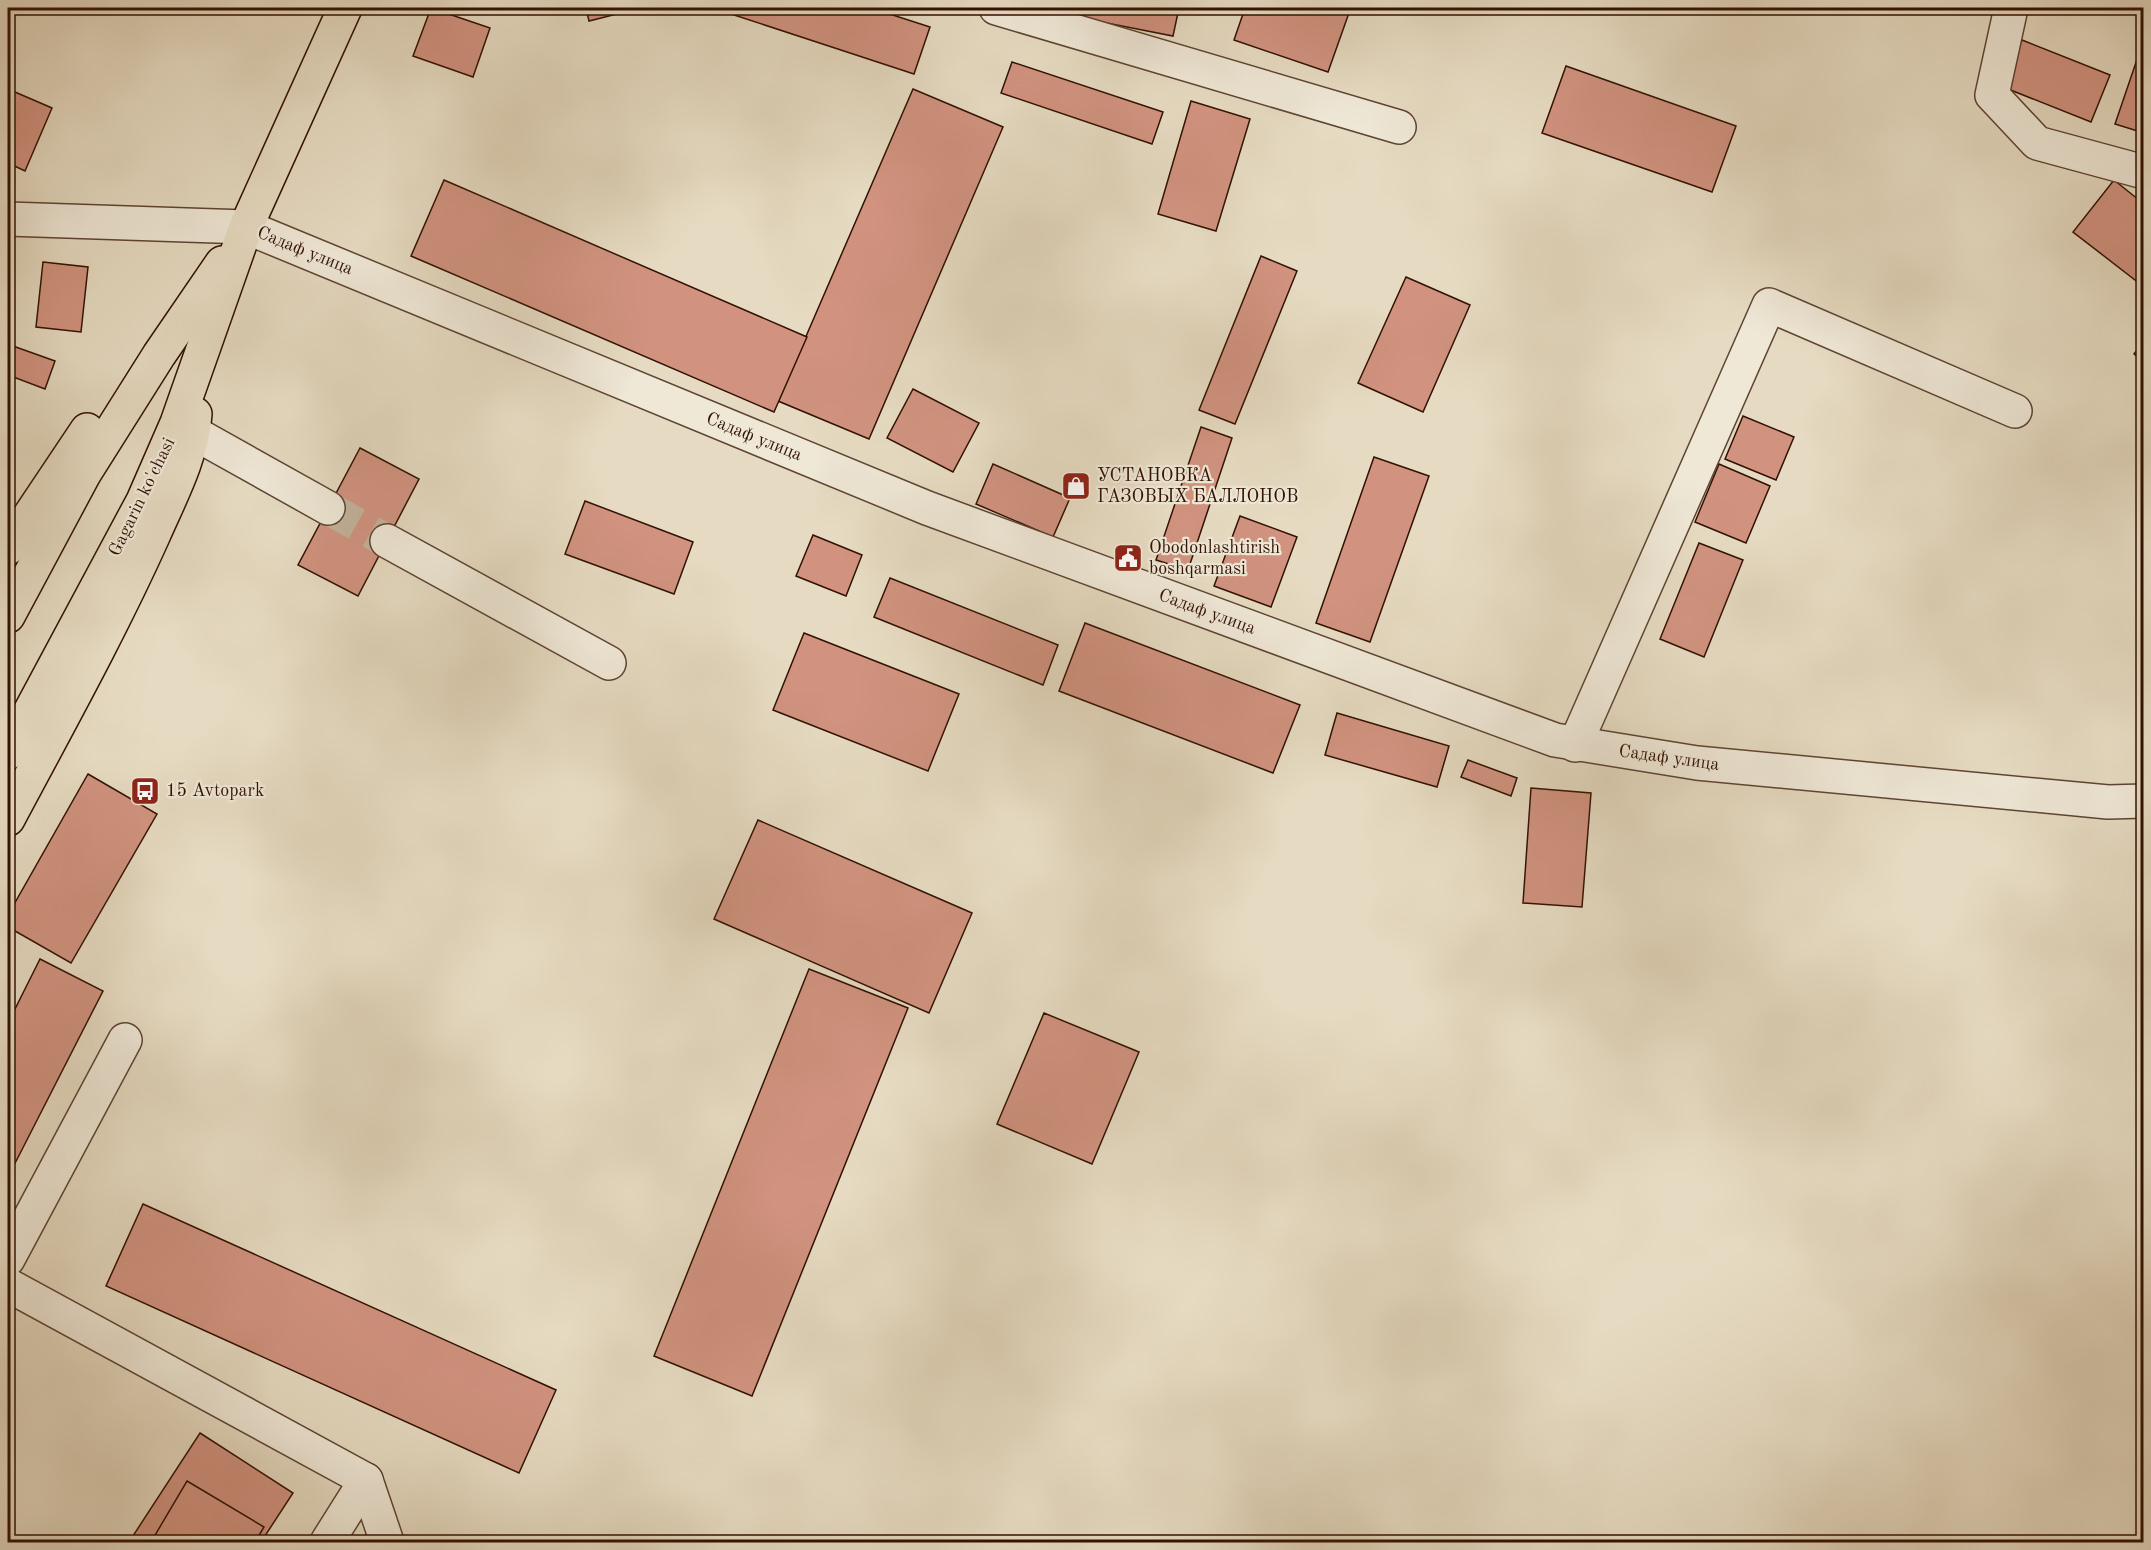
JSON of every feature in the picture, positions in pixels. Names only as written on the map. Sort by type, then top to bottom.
[{"type":"main road","name":"Gagarin ko'chasi","points":[[8,753],[143,501],[177,423],[246,227],[345,8]]},
{"type":"main road","name":"Gagarin ko'chasi","points":[[8,616],[84,474],[159,355],[246,227]]},
{"type":"main road","points":[[8,548],[98,412],[159,355]]},
{"type":"main road","points":[[8,819],[122,606],[185,464],[194,433],[199,363]]},
{"type":"street","points":[[996,8],[1399,127]]},
{"type":"street","points":[[2011,8],[1992,95],[2037,143],[2144,172]]},
{"type":"street","points":[[8,219],[246,227]]},
{"type":"street","name":"Садаф улица","points":[[246,227],[927,508],[1555,740],[1575,745],[1709,764],[2108,802],[2144,801]]},
{"type":"street","points":[[1575,745],[1768,305],[2016,411]]},
{"type":"street","points":[[194,433],[328,508]]},
{"type":"street","points":[[387,541],[609,663]]},
{"type":"street","points":[[8,1259],[125,1040]]},
{"type":"street","points":[[8,1285],[366,1480],[387,1542]]},
{"type":"street","points":[[327,1542],[366,1480]]},
{"type":"building","points":[[431,8],[490,28],[473,77],[413,56]]},
{"type":"building","points":[[586,8],[620,8],[621,13],[589,21]]},
{"type":"building","points":[[727,8],[871,8],[930,27],[914,74],[725,12]]},
{"type":"building","points":[[1083,8],[1179,8],[1173,36],[1081,18]]},
{"type":"building","points":[[1245,8],[1341,8],[1350,10],[1328,72],[1234,40]]},
{"type":"building","points":[[2144,39],[2144,133],[2115,124]]},
{"type":"building","points":[[2022,40],[2110,75],[2091,122],[2003,87]]},
{"type":"building","points":[[1012,62],[1163,112],[1152,144],[1001,93]]},
{"type":"building","points":[[1566,66],[1736,126],[1712,192],[1542,133]]},
{"type":"building","points":[[8,89],[52,108],[25,171],[8,163]]},
{"type":"building","points":[[913,89],[1003,127],[869,439],[778,401]]},
{"type":"building","points":[[1191,101],[1250,119],[1216,231],[1158,214]]},
{"type":"building","points":[[444,180],[807,337],[774,412],[411,256]]},
{"type":"building","points":[[2114,180],[2144,204],[2144,287],[2073,232]]},
{"type":"building","points":[[1261,256],[1297,271],[1235,424],[1199,410]]},
{"type":"building","points":[[43,262],[88,267],[81,332],[36,327]]},
{"type":"building","points":[[1406,277],[1470,305],[1423,412],[1358,383]]},
{"type":"building","points":[[2144,342],[2144,362],[2134,354]]},
{"type":"building","points":[[13,346],[55,361],[45,389],[8,375],[8,362]]},
{"type":"building","points":[[913,389],[979,423],[953,472],[887,438]]},
{"type":"building","points":[[1743,416],[1794,437],[1776,480],[1725,459]]},
{"type":"building","points":[[1201,427],[1232,438],[1188,570],[1156,560]]},
{"type":"building","points":[[360,448],[419,479],[358,596],[298,565]]},
{"type":"building","points":[[1374,457],[1429,476],[1370,642],[1316,623]]},
{"type":"building","points":[[993,464],[1070,498],[1053,537],[976,504]]},
{"type":"building","points":[[1719,464],[1770,486],[1746,543],[1695,522]]},
{"type":"building","points":[[585,501],[693,542],[674,594],[565,554]]},
{"type":"building","points":[[1240,516],[1297,537],[1271,607],[1214,586]]},
{"type":"building","points":[[813,535],[862,555],[846,596],[796,576]]},
{"type":"building","points":[[1699,543],[1743,560],[1704,657],[1660,639]]},
{"type":"building","points":[[890,578],[1058,645],[1043,685],[874,617]]},
{"type":"building","points":[[1085,623],[1300,705],[1273,773],[1059,691]]},
{"type":"building","points":[[804,633],[959,694],[928,771],[773,710]]},
{"type":"building","points":[[1337,713],[1449,746],[1437,787],[1325,755]]},
{"type":"building","points":[[1468,760],[1517,778],[1511,796],[1461,777]]},
{"type":"building","points":[[88,774],[157,814],[71,963],[8,927],[8,915]]},
{"type":"building","points":[[1531,788],[1591,793],[1582,907],[1523,903]]},
{"type":"building","points":[[758,820],[972,913],[929,1013],[714,919]]},
{"type":"building","points":[[40,959],[103,991],[8,1177],[8,1023]]},
{"type":"building","points":[[809,969],[908,1008],[752,1396],[654,1356]]},
{"type":"building","points":[[1044,1013],[1139,1052],[1092,1164],[997,1124]]},
{"type":"building","points":[[143,1204],[556,1390],[519,1473],[106,1286]]},
{"type":"building","points":[[200,1433],[293,1493],[261,1542],[129,1542]]},
{"type":"building","points":[[187,1481],[264,1527],[255,1542],[151,1542]]},
{"type":"tunnel","points":[[328,508],[387,541]]},
{"type":"place","name":"УСТАНОВКА ГАЗОВЫХ БАЛЛОНОВ","points":[[1076,486]]},
{"type":"place","name":"Obodonlashtirish boshqarmasi","points":[[1128,558]]},
{"type":"place","name":"15 Avtopark","points":[[145,791]]}]
